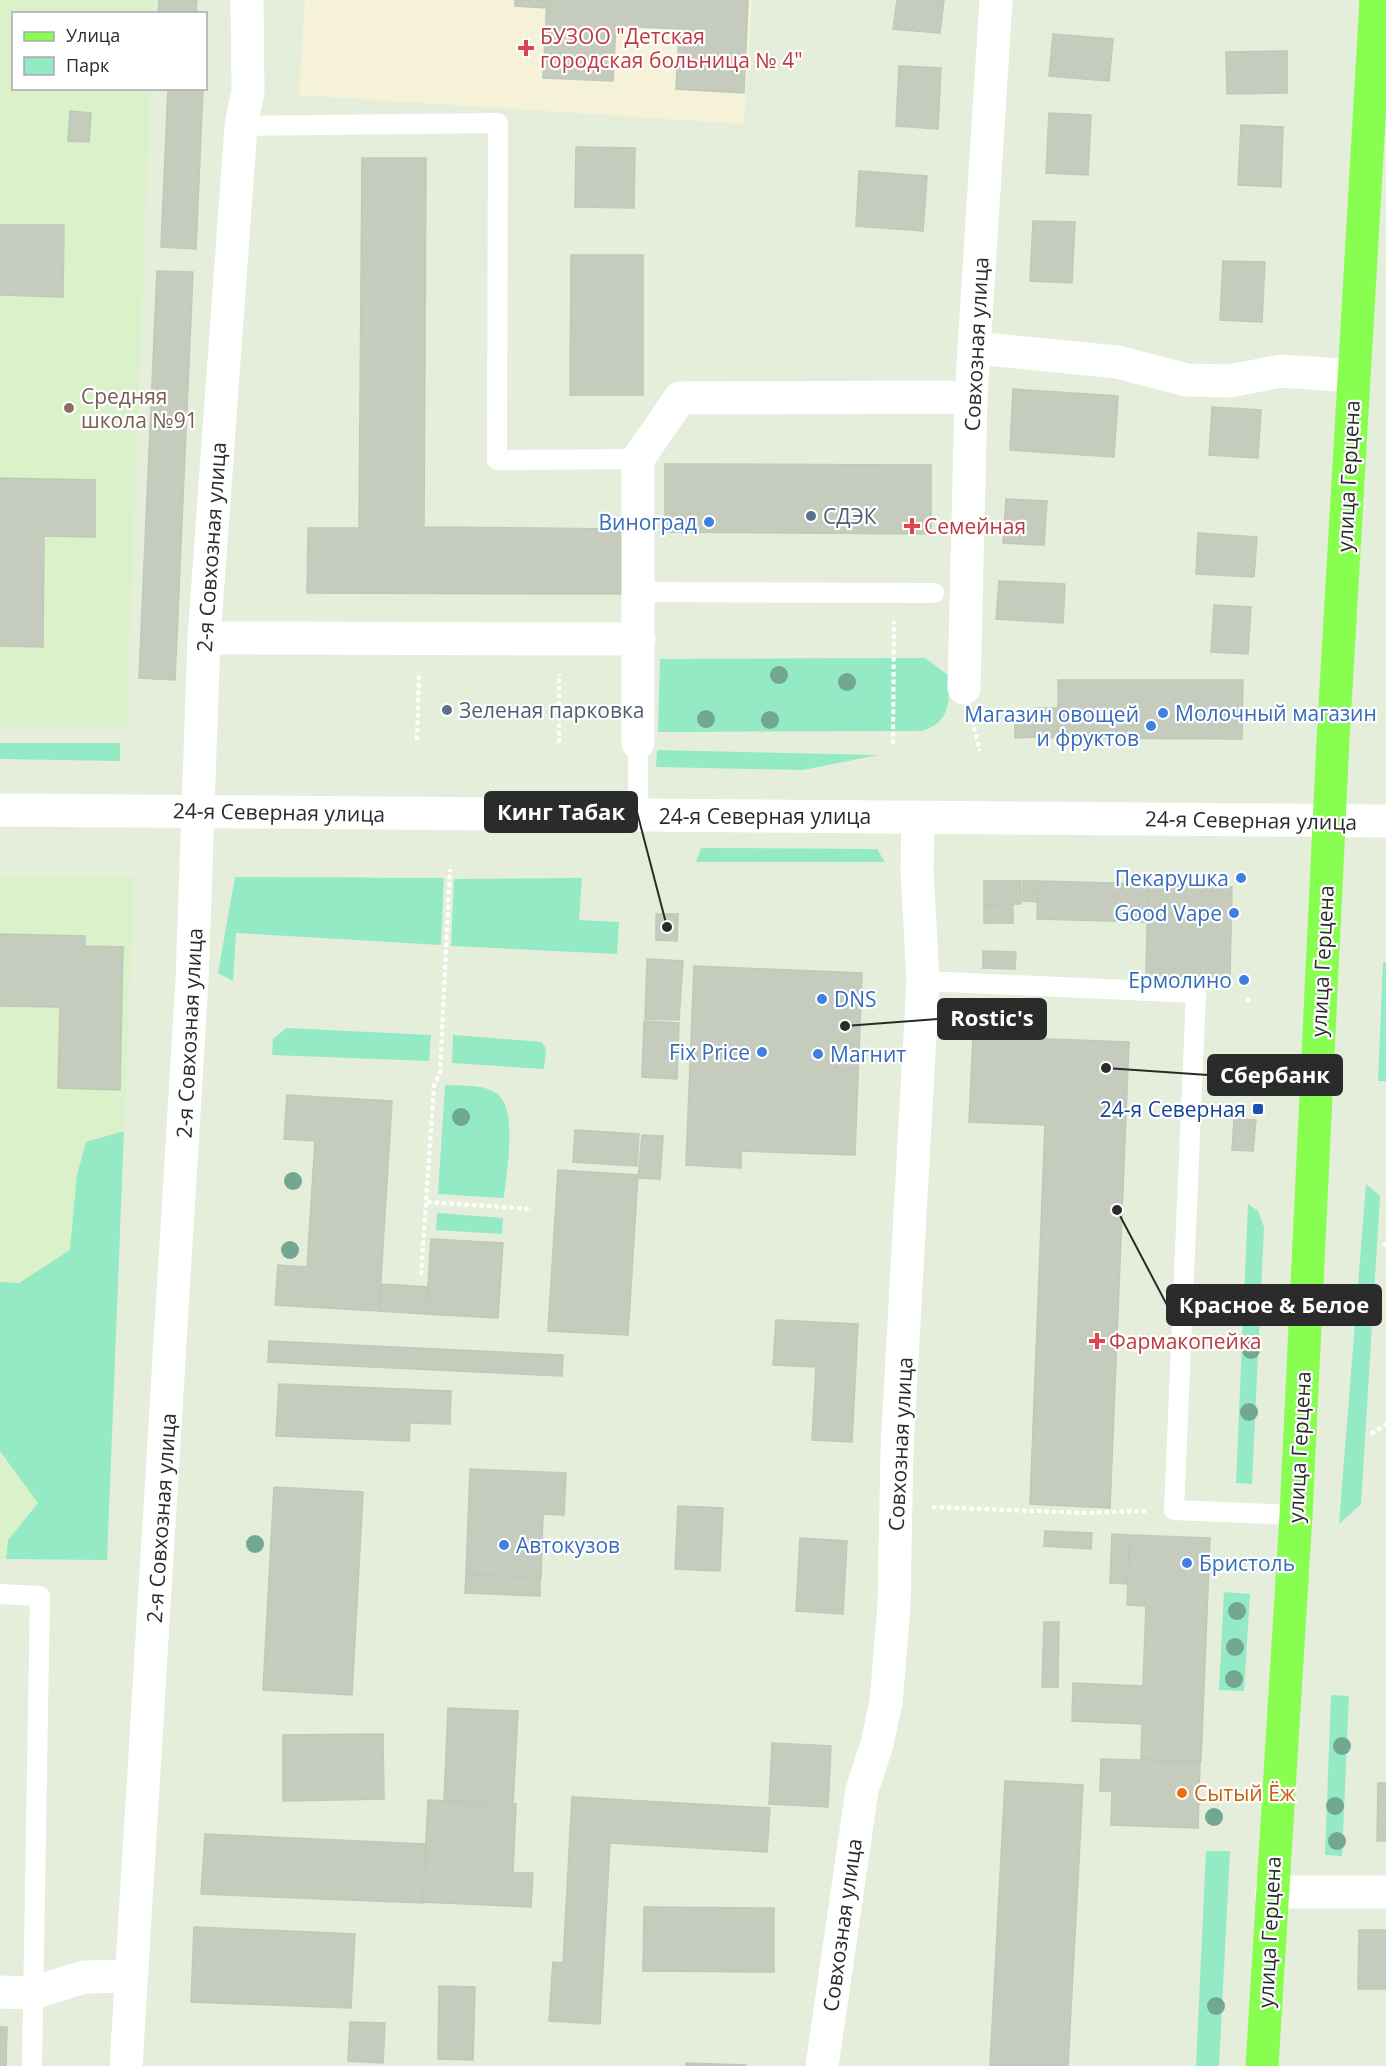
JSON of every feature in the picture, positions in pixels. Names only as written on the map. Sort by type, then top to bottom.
[{"type":"main road","name":"улица Герцена","points":[[1262,2066],[1296,1515],[1328,820],[1376,0]]},
{"type":"street","name":"2-я Совхозная улица","points":[[126,2066],[174,1321],[200,812],[204,638],[241,126],[248,91],[247,0]]},
{"type":"street","name":"Совхозная улица","points":[[963,688],[971,398],[996,0]]},
{"type":"street","points":[[975,348],[1117,362],[1186,380],[1229,381],[1281,371],[1354,376]]},
{"type":"street","points":[[638,743],[638,459],[680,398],[971,398]]},
{"type":"street","points":[[204,638],[639,639]]},
{"type":"street","name":"24-я Северная улица","points":[[0,810],[1386,821]]},
{"type":"street","name":"Совхозная улица","points":[[822,2066],[862,1790],[877,1744],[885,1702],[896,1565],[895,1506],[922,981],[917,870],[918,817]]},
{"type":"street","points":[[1271,1892],[1386,1892]]},
{"type":"street","points":[[0,1992],[33,1993],[84,1977],[131,1976]]},
{"type":"lane","points":[[241,126],[498,123],[497,460],[638,459]]},
{"type":"lane","points":[[639,592],[934,593]]},
{"type":"lane","points":[[638,743],[638,816]]},
{"type":"lane","points":[[922,981],[1196,993],[1174,1510],[1296,1515]]},
{"type":"lane","points":[[0,1594],[40,1596],[32,2066]]},
{"type":"path","points":[[892,744],[894,593]]},
{"type":"path","points":[[417,740],[420,639]]},
{"type":"path","points":[[559,743],[560,639]]},
{"type":"path","points":[[421,1275],[434,1086],[440,1072],[450,869]]},
{"type":"path","points":[[1246,999],[1252,1000]]},
{"type":"path","points":[[427,1202],[532,1209]]},
{"type":"path","points":[[1371,1434],[1386,1424]]},
{"type":"path","points":[[895,1506],[1084,1513],[1174,1510]]},
{"type":"shaded area","name":"Средняя школа №91","points":[[0,0],[153,0],[153,12],[12,12],[12,90],[150,90],[126,727],[0,727]]},
{"type":"shaded area","name":"БУЗОО \"Детская городская больница № 4\"","points":[[305,0],[752,0],[744,124],[299,95]]},
{"type":"shaded area","points":[[0,877],[134,877],[107,1560],[0,1559]]},
{"type":"green space","points":[[925,658],[948,675],[949,693],[947,709],[939,722],[922,731],[658,732],[660,659]]},
{"type":"green space","points":[[0,743],[120,743],[120,761],[0,759]]},
{"type":"green space","points":[[657,750],[878,755],[803,770],[656,767]]},
{"type":"green space","points":[[701,848],[877,849],[885,862],[696,862]]},
{"type":"green space","points":[[235,877],[444,878],[441,945],[236,933],[233,981],[218,973]]},
{"type":"green space","points":[[582,878],[579,920],[619,922],[617,954],[451,946],[454,879]]},
{"type":"green space","points":[[1383,962],[1386,963],[1386,1081],[1378,1081]]},
{"type":"green space","points":[[286,1028],[431,1035],[429,1061],[272,1055],[273,1039]]},
{"type":"green space","points":[[453,1035],[542,1042],[546,1049],[544,1069],[452,1063]]},
{"type":"green space","points":[[445,1085],[485,1088],[496,1093],[503,1101],[509,1126],[504,1198],[438,1194]]},
{"type":"green space","points":[[124,1131],[107,1560],[6,1559],[8,1540],[38,1503],[0,1451],[0,1282],[19,1283],[70,1250],[77,1175],[86,1142]]},
{"type":"green space","points":[[1366,1184],[1380,1196],[1361,1504],[1339,1524]]},
{"type":"green space","points":[[1248,1204],[1258,1211],[1264,1227],[1252,1484],[1236,1483]]},
{"type":"green space","points":[[437,1213],[503,1218],[502,1234],[436,1230]]},
{"type":"green space","points":[[1224,1592],[1250,1594],[1244,1691],[1219,1690]]},
{"type":"green space","points":[[1331,1695],[1349,1696],[1342,1856],[1325,1855]]},
{"type":"green space","points":[[1206,1851],[1230,1851],[1219,2066],[1196,2066]]},
{"type":"building","points":[[159,0],[197,0],[196,12],[158,12]]},
{"type":"building","points":[[515,0],[547,0],[546,8],[515,6]]},
{"type":"building","points":[[547,0],[748,0],[744,93],[676,89],[679,29],[616,26],[613,81],[543,78]]},
{"type":"building","points":[[897,0],[944,0],[940,33],[893,29]]},
{"type":"building","points":[[1053,34],[1113,39],[1109,81],[1049,76]]},
{"type":"building","points":[[1287,51],[1287,93],[1227,94],[1226,52]]},
{"type":"building","points":[[899,66],[941,68],[938,129],[896,126]]},
{"type":"building","points":[[168,90],[203,90],[196,249],[161,247]]},
{"type":"building","points":[[70,111],[91,113],[89,142],[68,141]]},
{"type":"building","points":[[1049,113],[1091,115],[1088,175],[1046,173]]},
{"type":"building","points":[[1241,125],[1283,127],[1281,187],[1238,185]]},
{"type":"building","points":[[576,147],[635,148],[634,208],[575,207]]},
{"type":"building","points":[[362,158],[426,158],[424,527],[622,529],[622,594],[307,593],[308,528],[359,528]]},
{"type":"building","points":[[859,171],[927,176],[923,231],[856,226]]},
{"type":"building","points":[[1033,221],[1075,222],[1072,283],[1030,281]]},
{"type":"building","points":[[0,225],[64,225],[63,297],[0,295]]},
{"type":"building","points":[[571,255],[643,255],[643,395],[570,395]]},
{"type":"building","points":[[1223,261],[1265,262],[1262,322],[1220,320]]},
{"type":"building","points":[[157,271],[193,272],[175,680],[139,678]]},
{"type":"building","points":[[1013,389],[1118,396],[1114,457],[1010,450]]},
{"type":"building","points":[[1212,407],[1261,410],[1258,458],[1209,455]]},
{"type":"building","points":[[665,464],[931,465],[931,534],[665,532]]},
{"type":"building","name":"Средняя школа №91","points":[[0,478],[95,480],[95,537],[44,536],[43,647],[0,646]]},
{"type":"building","points":[[1006,499],[1047,501],[1044,545],[1003,543]]},
{"type":"building","points":[[1198,533],[1257,537],[1254,577],[1196,574]]},
{"type":"building","points":[[999,581],[1065,584],[1063,623],[996,619]]},
{"type":"building","points":[[1214,605],[1251,607],[1248,654],[1211,652]]},
{"type":"building","points":[[1058,680],[1243,680],[1242,739],[1058,738]]},
{"type":"building","points":[[1058,680],[1243,680],[1242,739],[1058,738]]},
{"type":"building","points":[[1035,708],[1057,708],[1058,738],[1035,737]]},
{"type":"building","points":[[1035,708],[1057,708],[1058,738],[1035,737]]},
{"type":"building","points":[[1015,713],[1034,713],[1034,737],[1015,738]]},
{"type":"building","points":[[1015,713],[1034,713],[1034,737],[1015,738]]},
{"type":"building","points":[[984,881],[1021,881],[1021,904],[984,904]]},
{"type":"building","points":[[1023,881],[1037,881],[1037,902],[1023,901]]},
{"type":"building","points":[[1038,881],[1148,884],[1147,922],[1037,919]]},
{"type":"building","points":[[1148,885],[1232,887],[1230,977],[1146,975]]},
{"type":"building","points":[[1013,904],[1013,923],[984,923],[984,905]]},
{"type":"building","points":[[656,914],[678,914],[677,941],[656,940]]},
{"type":"building","points":[[0,934],[85,936],[85,946],[123,947],[120,1090],[58,1088],[60,1007],[0,1006]]},
{"type":"building","points":[[983,951],[1016,952],[1015,969],[983,968]]},
{"type":"building","points":[[647,959],[683,961],[679,1020],[645,1019]]},
{"type":"building","points":[[694,966],[862,973],[855,1155],[741,1151],[741,1168],[686,1165]]},
{"type":"building","points":[[644,1021],[679,1023],[677,1079],[642,1077]]},
{"type":"building","points":[[973,1036],[1129,1042],[1110,1508],[1030,1504],[1045,1125],[969,1122]]},
{"type":"building","points":[[287,1095],[392,1101],[379,1311],[275,1305],[278,1265],[307,1267],[315,1141],[284,1139]]},
{"type":"building","points":[[1234,1119],[1256,1120],[1253,1151],[1232,1150]]},
{"type":"building","points":[[575,1130],[639,1134],[637,1166],[573,1162]]},
{"type":"building","points":[[642,1135],[663,1136],[660,1179],[638,1178]]},
{"type":"building","points":[[558,1170],[638,1175],[628,1335],[548,1331]]},
{"type":"building","points":[[558,1170],[638,1175],[628,1335],[548,1331]]},
{"type":"building","points":[[431,1239],[503,1243],[498,1318],[426,1314]]},
{"type":"building","points":[[381,1284],[428,1287],[426,1314],[379,1311]]},
{"type":"building","points":[[776,1320],[858,1324],[852,1442],[812,1440],[816,1367],[773,1365]]},
{"type":"building","points":[[269,1341],[563,1355],[562,1376],[268,1362]]},
{"type":"building","points":[[279,1384],[451,1391],[450,1424],[410,1423],[409,1441],[276,1436]]},
{"type":"building","name":"Автокузов","points":[[470,1469],[566,1473],[564,1515],[543,1514],[541,1578],[466,1574]]},
{"type":"building","points":[[274,1487],[363,1492],[352,1695],[263,1690]]},
{"type":"building","points":[[678,1506],[723,1508],[720,1571],[675,1569]]},
{"type":"building","points":[[1045,1531],[1092,1533],[1091,1549],[1044,1546]]},
{"type":"building","points":[[1112,1534],[1130,1535],[1127,1584],[1110,1583]]},
{"type":"building","points":[[1130,1535],[1210,1538],[1201,1761],[1141,1759],[1142,1724],[1072,1721],[1073,1683],[1143,1686],[1146,1606],[1127,1605]]},
{"type":"building","points":[[800,1538],[847,1541],[843,1614],[796,1611]]},
{"type":"building","name":"Автокузов","points":[[466,1574],[540,1578],[540,1596],[465,1593]]},
{"type":"building","points":[[1044,1622],[1059,1622],[1058,1687],[1042,1687]]},
{"type":"building","points":[[448,1708],[518,1711],[513,1804],[444,1801]]},
{"type":"building","points":[[383,1734],[384,1799],[283,1801],[283,1735]]},
{"type":"building","points":[[772,1743],[831,1746],[828,1807],[769,1804]]},
{"type":"building","points":[[1101,1759],[1200,1762],[1198,1828],[1111,1825],[1112,1791],[1100,1791]]},
{"type":"building","points":[[1005,1781],[1083,1785],[1068,2066],[990,2066]]},
{"type":"building","points":[[1378,1783],[1386,1783],[1386,1841],[1377,1841]]},
{"type":"building","points":[[572,1797],[770,1808],[767,1852],[610,1843],[600,2024],[549,2021],[553,1962],[563,1963]]},
{"type":"building","points":[[428,1800],[516,1804],[513,1873],[533,1873],[531,1907],[423,1902]]},
{"type":"building","points":[[205,1834],[426,1844],[423,1903],[201,1894]]},
{"type":"building","points":[[644,1907],[774,1908],[774,1972],[643,1971]]},
{"type":"building","points":[[194,1927],[355,1934],[351,2008],[191,2002]]},
{"type":"building","points":[[1359,1930],[1386,1930],[1386,1989],[1358,1989]]},
{"type":"building","points":[[439,1986],[475,1987],[473,2060],[438,2059]]},
{"type":"building","points":[[350,2022],[385,2023],[383,2063],[348,2061]]},
{"type":"building","points":[[0,2027],[7,2027],[6,2066],[0,2066]]},
{"type":"building","points":[[686,2063],[747,2065],[686,2066]]},
{"type":"place","name":"БУЗОО \"Детская городская больница № 4\"","points":[[526,48]]},
{"type":"place","name":"Средняя школа №91","points":[[69,408]]},
{"type":"place","name":"СДЭК","points":[[811,516]]},
{"type":"place","name":"Виноград","points":[[709,522]]},
{"type":"place","name":"Семейная","points":[[912,526]]},
{"type":"place","name":"Зеленая парковка","points":[[447,710]]},
{"type":"place","name":"Молочный магазин","points":[[1163,713]]},
{"type":"place","name":"Магазин овощей и фруктов","points":[[1151,726]]},
{"type":"place","name":"Пекарушка","points":[[1241,878]]},
{"type":"place","name":"Good Vape","points":[[1234,913]]},
{"type":"place","name":"Кинг Табак","points":[[667,927]]},
{"type":"place","name":"Ермолино","points":[[1244,980]]},
{"type":"place","name":"DNS","points":[[822,999]]},
{"type":"place","name":"Rostic's","points":[[845,1026]]},
{"type":"place","name":"Fix Price","points":[[762,1052]]},
{"type":"place","name":"Магнит","points":[[818,1054]]},
{"type":"place","name":"Сбербанк","points":[[1106,1068]]},
{"type":"place","name":"24-я Северная","points":[[1258,1109]]},
{"type":"place","name":"Красное & Белое","points":[[1117,1210]]},
{"type":"place","name":"Фармакопейка","points":[[1097,1341]]},
{"type":"place","name":"Автокузов","points":[[504,1545]]},
{"type":"place","name":"Бристоль","points":[[1187,1563]]},
{"type":"place","name":"Сытый Ёж","points":[[1182,1793]]}]
